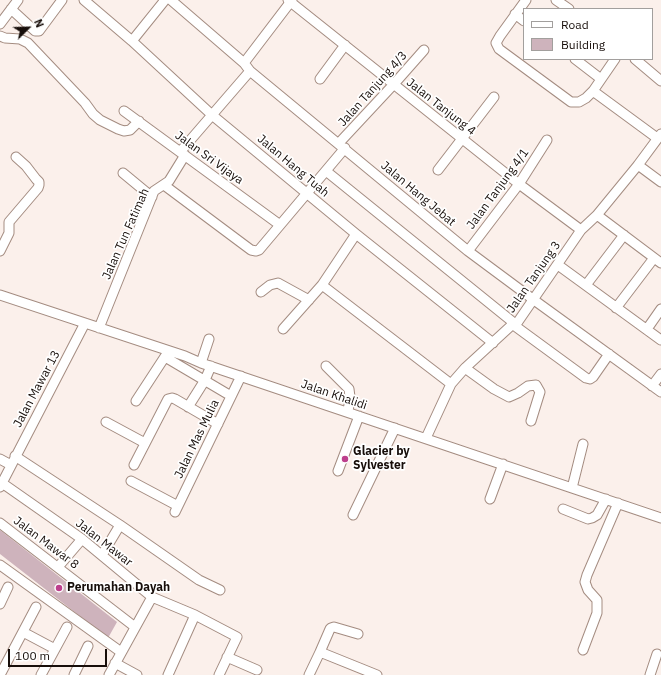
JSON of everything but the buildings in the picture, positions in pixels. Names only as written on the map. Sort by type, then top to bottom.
[{"type":"street","points":[[0,24],[18,0]]},
{"type":"street","points":[[11,9],[35,31],[39,31],[62,0]]},
{"type":"street","name":"Jalan Hang Tuah","points":[[84,0],[132,41],[212,115],[356,234],[493,343]]},
{"type":"street","points":[[132,41],[165,0]]},
{"type":"street","name":"Jalan Hang Jebat","points":[[171,0],[244,63],[250,70],[468,251],[661,392]]},
{"type":"street","points":[[526,0],[500,36],[496,43],[498,49],[570,102],[579,102],[586,98],[593,91],[614,60]]},
{"type":"street","points":[[556,0],[567,8]]},
{"type":"street","points":[[244,63],[290,1]]},
{"type":"street","name":"Jalan Tanjung 4","points":[[290,1],[519,184],[581,230]]},
{"type":"street","points":[[515,14],[523,20]]},
{"type":"street","points":[[0,36],[5,38],[20,39],[28,43],[100,120],[118,130],[124,131],[130,130],[139,121]]},
{"type":"street","points":[[320,79],[345,45]]},
{"type":"street","name":"Jalan Tanjung 4/3","points":[[164,184],[251,250],[259,250],[326,171],[342,146],[424,50]]},
{"type":"street","points":[[576,60],[601,79]]},
{"type":"street","points":[[636,60],[661,81]]},
{"type":"street","name":"Jalan Tun Fatimah","points":[[99,328],[154,191],[169,181],[183,154],[212,115],[250,70]]},
{"type":"street","points":[[593,91],[659,136]]},
{"type":"street","points":[[438,170],[494,97]]},
{"type":"street","name":"Jalan Sri Vijaya","points":[[124,111],[280,225]]},
{"type":"street","name":"Jalan Tanjung 3","points":[[426,438],[451,384],[465,368],[515,325],[534,300],[581,230],[597,215],[638,165],[659,136]]},
{"type":"street","name":"Jalan Tanjung 4/1","points":[[468,251],[519,184],[547,140]]},
{"type":"street","points":[[0,251],[9,233],[9,222],[39,185],[36,178],[16,157]]},
{"type":"street","points":[[638,165],[661,182]]},
{"type":"street","points":[[326,171],[515,325],[586,378],[590,379],[593,377],[609,354]]},
{"type":"street","points":[[123,173],[152,197]]},
{"type":"street","points":[[597,215],[658,261],[616,308]]},
{"type":"street","points":[[283,329],[322,284],[356,234]]},
{"type":"street","points":[[586,285],[624,235]]},
{"type":"street","points":[[558,265],[661,340]]},
{"type":"street","points":[[261,292],[270,285],[278,283],[309,300]]},
{"type":"street","points":[[322,284],[451,384]]},
{"type":"street","name":"Jalan Khalidi","points":[[0,295],[85,323],[167,354],[186,356],[201,363],[661,518]]},
{"type":"street","points":[[646,329],[661,309]]},
{"type":"street","name":"Jalan Mawar 13","points":[[1,485],[85,323]]},
{"type":"street","points":[[201,363],[209,339]]},
{"type":"street","points":[[136,401],[167,354],[180,366],[231,396]]},
{"type":"street","points":[[180,366],[186,356]]},
{"type":"street","points":[[188,407],[211,366]]},
{"type":"street","points":[[326,366],[349,389],[350,397],[348,412]]},
{"type":"street","points":[[465,368],[494,389],[509,397],[528,386],[536,385],[540,392],[531,421]]},
{"type":"street","points":[[652,386],[661,374]]},
{"type":"street","name":"Jalan Mas Mulia","points":[[131,481],[176,509],[241,376]]},
{"type":"street","points":[[134,465],[168,399],[172,398],[218,424]]},
{"type":"street","points":[[338,471],[360,416]]},
{"type":"street","points":[[106,422],[145,443]]},
{"type":"street","points":[[353,515],[395,428]]},
{"type":"street","points":[[572,488],[583,444]]},
{"type":"street","points":[[15,456],[120,525],[199,580],[220,590]]},
{"type":"street","points":[[0,459],[11,465]]},
{"type":"street","points":[[490,499],[503,464]]},
{"type":"street","name":"Jalan Mawar","points":[[1,485],[82,539],[152,596],[195,615],[237,637],[227,657]]},
{"type":"street","points":[[563,509],[588,519],[597,515],[606,499]]},
{"type":"street","points":[[583,650],[597,613],[597,600],[588,590],[586,582],[587,575],[618,503]]},
{"type":"street","name":"Jalan Mawar 8","points":[[0,523],[135,627]]},
{"type":"street","points":[[102,555],[120,525]]},
{"type":"street","points":[[58,567],[82,539]]},
{"type":"street","points":[[0,566],[121,652]]},
{"type":"street","points":[[0,604],[8,587]]},
{"type":"street","points":[[109,675],[152,596]]},
{"type":"street","points":[[0,675],[36,607]]},
{"type":"street","points":[[168,675],[195,615]]},
{"type":"street","points":[[42,675],[67,627]]},
{"type":"street","points":[[309,675],[331,628],[334,627],[358,634]]},
{"type":"street","points":[[22,632],[55,649]]},
{"type":"street","points":[[74,675],[88,646]]},
{"type":"street","points":[[320,652],[377,675]]},
{"type":"street","points":[[650,675],[657,654]]},
{"type":"street","points":[[219,675],[227,657],[256,670]]},
{"type":"street","points":[[115,663],[137,675]]},
{"type":"place","name":"Glacier by Sylvester","points":[[345,459]]},
{"type":"place","name":"Perumahan Dayah","points":[[59,588]]}]
